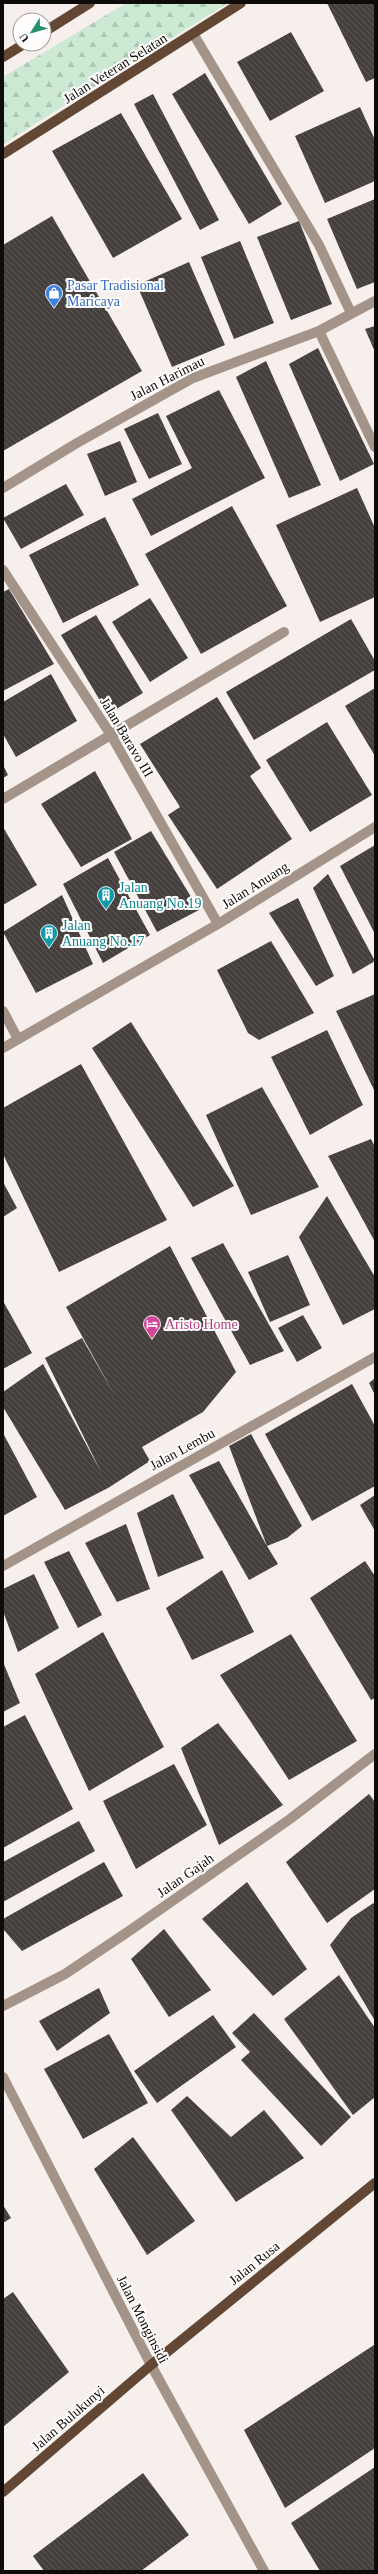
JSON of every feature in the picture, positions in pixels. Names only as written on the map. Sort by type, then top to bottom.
[{"type":"main road","points":[[52,27],[90,3]]},
{"type":"main road","name":"Jalan Veteran Selatan","points":[[3,154],[241,3]]},
{"type":"main road","points":[[3,57],[12,51]]},
{"type":"main road","name":"Jalan Rusa","points":[[151,2365],[375,2183]]},
{"type":"main road","name":"Jalan Bulukunyi","points":[[3,2492],[151,2365]]},
{"type":"street","points":[[194,34],[319,245],[351,313]]},
{"type":"street","name":"Jalan Harimau","points":[[3,488],[77,443],[193,378],[319,331],[375,300]]},
{"type":"street","points":[[319,331],[375,447]]},
{"type":"street","name":"Jalan Baravo III","points":[[3,570],[111,735],[218,924]]},
{"type":"street","points":[[3,799],[284,632]]},
{"type":"street","name":"Jalan Anuang","points":[[3,1048],[218,924],[375,827]]},
{"type":"street","points":[[3,1011],[18,1040]]},
{"type":"street","name":"Jalan Lembu","points":[[3,1566],[375,1357]]},
{"type":"street","name":"Jalan Gajah","points":[[3,2006],[65,1974],[132,1929],[290,1819],[375,1754]]},
{"type":"street","name":"Jalan Monginsidi","points":[[3,2077],[151,2365],[264,2571]]},
{"type":"green space","points":[[126,3],[228,3],[3,144],[3,77],[45,52],[52,52],[52,48]]},
{"type":"building","points":[[327,3],[375,3],[375,78],[366,82]]},
{"type":"building","points":[[291,32],[324,91],[270,121],[237,62]]},
{"type":"building","points":[[205,73],[282,204],[249,224],[172,94]]},
{"type":"building","points":[[153,94],[219,220],[200,230],[134,104]]},
{"type":"building","points":[[360,107],[375,140],[375,181],[325,203],[295,136]]},
{"type":"building","points":[[121,113],[182,219],[113,258],[52,151]]},
{"type":"building","points":[[375,199],[375,282],[357,289],[327,219]]},
{"type":"building","name":"Pasar Tradisional Maricaya","points":[[52,216],[142,371],[3,451],[3,245]]},
{"type":"building","points":[[299,221],[332,304],[291,320],[257,237]]},
{"type":"building","points":[[240,241],[274,323],[234,339],[201,257]]},
{"type":"building","points":[[189,262],[225,345],[172,367],[137,285]]},
{"type":"building","points":[[375,326],[375,352],[365,329]]},
{"type":"building","points":[[318,348],[374,464],[340,481],[289,364]]},
{"type":"building","points":[[266,361],[321,485],[289,498],[236,377]]},
{"type":"building","points":[[219,390],[265,478],[151,536],[132,499],[192,468],[166,416]]},
{"type":"building","points":[[158,413],[182,464],[149,479],[124,429]]},
{"type":"building","points":[[120,441],[137,482],[105,496],[87,454]]},
{"type":"building","points":[[66,484],[84,515],[21,549],[3,518]]},
{"type":"building","points":[[357,488],[375,528],[375,597],[320,622],[276,525]]},
{"type":"building","points":[[232,506],[287,606],[201,654],[145,554]]},
{"type":"building","points":[[105,517],[139,585],[63,623],[29,555]]},
{"type":"building","points":[[9,589],[54,664],[3,691],[3,592]]},
{"type":"building","points":[[150,598],[188,658],[150,682],[112,622]]},
{"type":"building","points":[[96,615],[143,693],[108,714],[61,635]]},
{"type":"building","points":[[351,619],[375,661],[375,670],[254,740],[226,692]]},
{"type":"building","points":[[51,674],[77,721],[16,757],[3,734],[3,702]]},
{"type":"building","points":[[375,688],[375,756],[345,706]]},
{"type":"building","points":[[217,697],[261,768],[250,776],[292,839],[217,889],[168,815],[180,807],[140,744]]},
{"type":"building","points":[[327,722],[372,795],[310,832],[266,760]]},
{"type":"building","points":[[3,765],[8,775],[3,778]]},
{"type":"building","points":[[95,771],[132,839],[81,867],[41,804]]},
{"type":"building","points":[[3,827],[37,885],[3,905]]},
{"type":"building","points":[[151,831],[199,910],[157,932],[114,852]]},
{"type":"building","points":[[375,845],[375,934],[340,866]]},
{"type":"building","name":"Jalan Anuang No.19","points":[[108,858],[150,935],[103,963],[63,884]]},
{"type":"building","points":[[328,874],[375,961],[353,974],[313,888]]},
{"type":"building","name":"Jalan Anuang No.17","points":[[62,895],[93,964],[36,993],[3,932]]},
{"type":"building","points":[[298,898],[334,976],[316,986],[269,913]]},
{"type":"building","points":[[271,941],[314,1013],[259,1040],[248,1033],[217,970]]},
{"type":"building","points":[[375,994],[375,1092],[336,1011]]},
{"type":"building","points":[[131,1022],[234,1186],[193,1207],[92,1048]]},
{"type":"building","points":[[327,1030],[363,1105],[310,1135],[271,1057]]},
{"type":"building","points":[[81,1064],[167,1220],[59,1272],[3,1154],[3,1108]]},
{"type":"building","points":[[262,1087],[319,1187],[251,1215],[206,1115]]},
{"type":"building","points":[[371,1139],[375,1147],[375,1242],[328,1156]]},
{"type":"building","points":[[3,1182],[17,1208],[3,1217]]},
{"type":"building","points":[[327,1196],[375,1277],[375,1309],[343,1325],[299,1237]]},
{"type":"building","points":[[223,1243],[284,1351],[250,1365],[191,1258]]},
{"type":"building","points":[[170,1246],[236,1372],[203,1412],[142,1447],[150,1461],[108,1488],[65,1510],[3,1407],[3,1392],[43,1364],[101,1472],[45,1358],[82,1338],[115,1396],[66,1307]]},
{"type":"building","points":[[288,1255],[310,1305],[270,1322],[248,1272]]},
{"type":"building","points":[[3,1301],[32,1353],[3,1369]]},
{"type":"building","points":[[303,1315],[322,1348],[297,1362],[278,1328]]},
{"type":"building","points":[[375,1378],[375,1395],[369,1383]]},
{"type":"building","points":[[352,1384],[375,1426],[375,1486],[312,1521],[265,1434]]},
{"type":"building","points":[[3,1433],[37,1497],[3,1516]]},
{"type":"building","points":[[251,1434],[302,1526],[287,1538],[267,1546],[229,1446]]},
{"type":"building","points":[[219,1461],[278,1564],[249,1580],[189,1475]]},
{"type":"building","points":[[173,1494],[204,1558],[158,1577],[137,1513]]},
{"type":"building","points":[[375,1495],[375,1531],[360,1505]]},
{"type":"building","points":[[126,1524],[150,1589],[117,1602],[85,1543]]},
{"type":"building","points":[[69,1551],[102,1615],[78,1628],[44,1562]]},
{"type":"building","points":[[365,1561],[375,1576],[375,1698],[371,1700],[310,1598]]},
{"type":"building","points":[[222,1570],[254,1632],[192,1660],[166,1608]]},
{"type":"building","points":[[34,1574],[59,1628],[18,1652],[3,1611],[3,1589]]},
{"type":"building","points":[[103,1632],[164,1747],[89,1791],[35,1674]]},
{"type":"building","points":[[291,1634],[357,1741],[289,1780],[220,1675]]},
{"type":"building","points":[[3,1662],[20,1703],[3,1712]]},
{"type":"building","points":[[25,1715],[73,1809],[3,1848],[3,1727]]},
{"type":"building","points":[[218,1723],[283,1805],[219,1845],[181,1748]]},
{"type":"building","points":[[174,1764],[207,1825],[136,1869],[103,1801]]},
{"type":"building","points":[[369,1794],[375,1802],[375,1889],[327,1923],[286,1862]]},
{"type":"building","points":[[79,1821],[95,1851],[3,1902],[3,1862]]},
{"type":"building","points":[[104,1862],[123,1896],[22,1951],[3,1929],[3,1919]]},
{"type":"building","points":[[247,1882],[307,1969],[273,1996],[202,1919]]},
{"type":"building","points":[[375,1902],[375,2021],[330,1945],[351,1918]]},
{"type":"building","points":[[164,1929],[211,1990],[169,2017],[131,1959]]},
{"type":"building","points":[[339,1975],[375,2028],[375,2097],[353,2115],[284,2019]]},
{"type":"building","points":[[99,1988],[110,2013],[57,2051],[39,2021]]},
{"type":"building","points":[[254,2013],[351,2117],[321,2146],[241,2060],[250,2052],[232,2033]]},
{"type":"building","points":[[213,2015],[236,2047],[157,2103],[134,2071]]},
{"type":"building","points":[[109,2034],[148,2103],[83,2139],[44,2069]]},
{"type":"building","points":[[187,2096],[231,2137],[264,2110],[304,2158],[236,2202],[171,2110]]},
{"type":"building","points":[[133,2137],[195,2221],[147,2255],[94,2169]]},
{"type":"building","points":[[3,2205],[11,2218],[3,2223]]},
{"type":"building","points":[[13,2292],[69,2372],[3,2427],[3,2299]]},
{"type":"building","points":[[374,2345],[375,2448],[285,2508],[244,2430]]},
{"type":"building","points":[[375,2467],[375,2571],[320,2571],[291,2523]]},
{"type":"building","points":[[143,2473],[189,2535],[141,2571],[44,2571],[33,2556]]},
{"type":"place","name":"Pasar Tradisional Maricaya","points":[[54,308]]},
{"type":"place","name":"Jalan Anuang No.19","points":[[106,910]]},
{"type":"place","name":"Jalan Anuang No.17","points":[[49,948]]},
{"type":"place","name":"Aristo Home","points":[[152,1339]]}]
